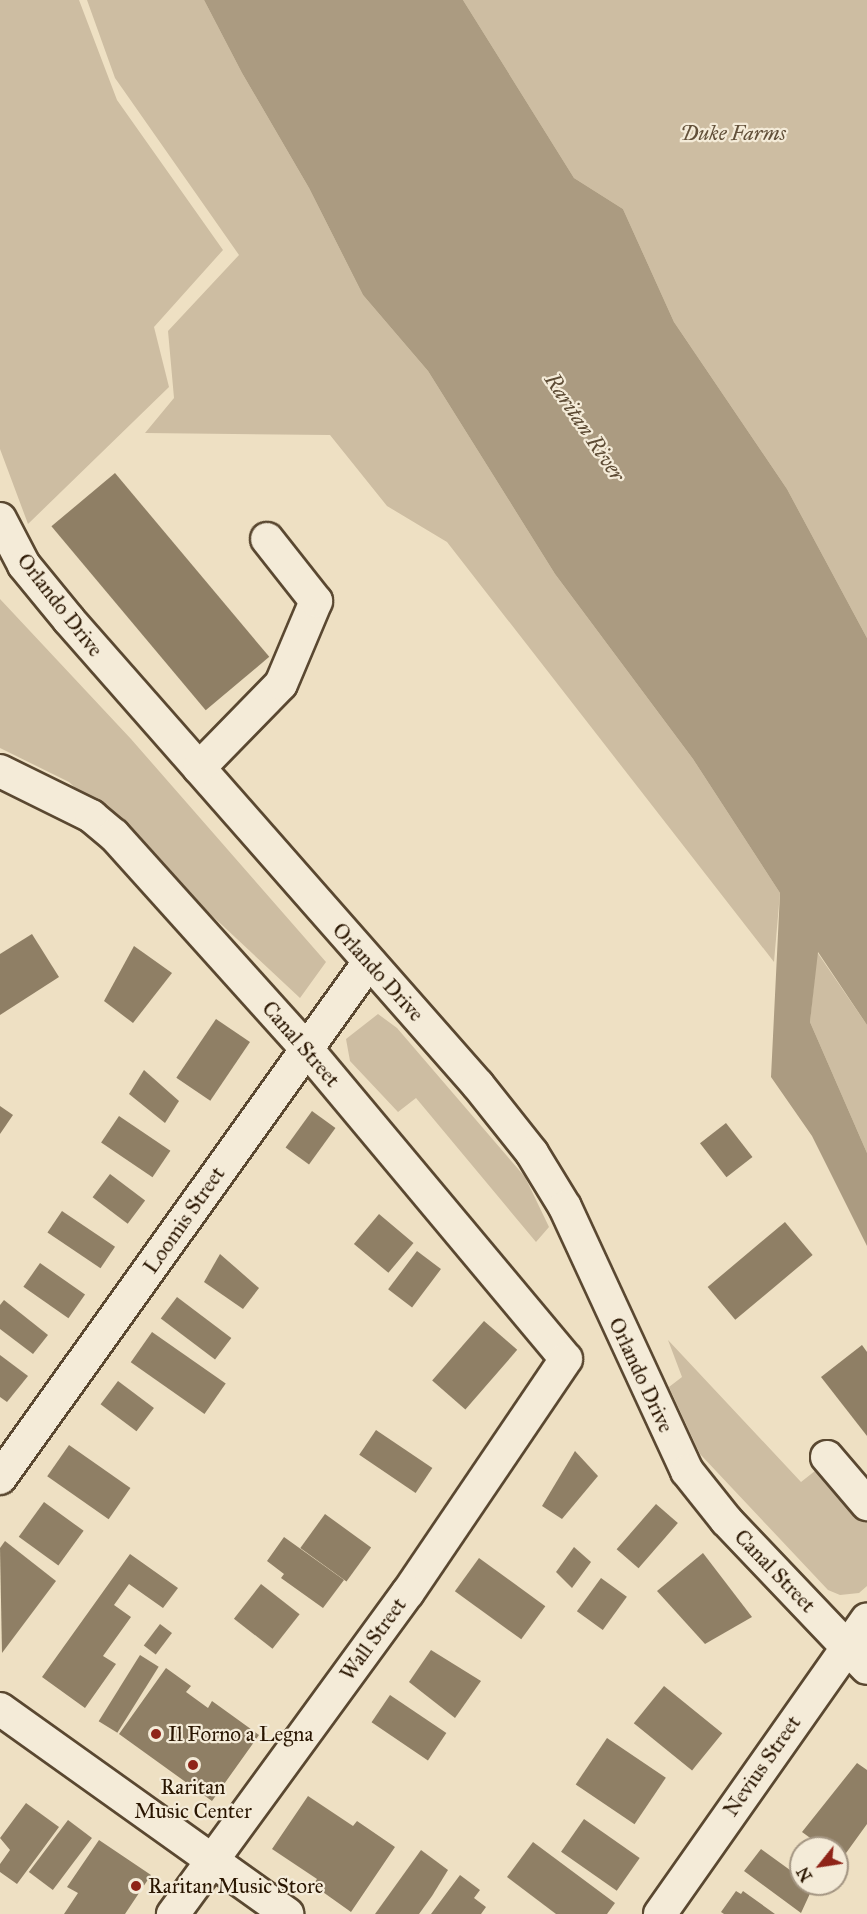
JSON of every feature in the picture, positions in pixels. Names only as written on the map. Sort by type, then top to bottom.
[{"type":"street","name":"Orlando Drive","points":[[0,519],[24,565],[478,1085],[532,1153],[566,1208],[687,1471]]},
{"type":"street","points":[[199,768],[281,684],[316,601],[267,539]]},
{"type":"street","name":"Canal Street","points":[[0,771],[91,816],[114,835],[306,1048],[566,1359]]},
{"type":"street","name":"Loomis Street","points":[[0,1478],[369,962]]},
{"type":"street","name":"Wall Street","points":[[173,1914],[408,1592],[566,1359]]},
{"type":"street","points":[[827,1457],[867,1504]]},
{"type":"street","name":"Canal Street","points":[[687,1471],[726,1520],[857,1657]]},
{"type":"street","name":"Nevius Street","points":[[660,1914],[857,1657],[867,1619]]},
{"type":"street","points":[[0,1709],[287,1914]]},
{"type":"green space","points":[[0,0],[79,0],[117,100],[223,250],[154,327],[169,387],[28,524],[0,449]]},
{"type":"green space","points":[[87,0],[204,0],[242,73],[309,188],[363,295],[428,371],[555,574],[693,759],[780,893],[774,962],[447,542],[387,506],[330,435],[145,433],[174,398],[168,331],[239,255],[115,78]]},
{"type":"green space","name":"Duke Farms","points":[[463,0],[867,0],[867,638],[787,489],[674,322],[623,209],[574,178]]},
{"type":"green space","points":[[0,599],[131,739],[326,962],[300,998],[69,782],[0,748]]},
{"type":"green space","points":[[817,952],[867,1025],[867,1153],[810,1022]]},
{"type":"green space","points":[[378,1014],[397,1028],[525,1177],[549,1227],[536,1242],[416,1098],[398,1112],[350,1061],[346,1039]]},
{"type":"green space","points":[[668,1340],[801,1482],[820,1467],[867,1522],[867,1586],[859,1593],[840,1595],[828,1590],[700,1454],[669,1387],[682,1377]]},
{"type":"water","name":"Raritan River","points":[[204,0],[463,0],[574,178],[623,209],[674,322],[787,489],[867,638],[867,1025],[818,952],[810,1022],[867,1153],[867,1246],[812,1136],[771,1077],[780,893],[693,759],[555,574],[428,371],[363,295],[309,188],[242,73]]},
{"type":"building","points":[[115,473],[269,657],[206,710],[51,526]]},
{"type":"building","points":[[32,934],[59,977],[0,1015],[0,954]]},
{"type":"building","points":[[134,946],[172,973],[133,1023],[104,1001]]},
{"type":"building","points":[[216,1019],[250,1042],[210,1101],[176,1078]]},
{"type":"building","points":[[144,1070],[179,1101],[165,1123],[129,1094]]},
{"type":"building","points":[[0,1106],[13,1115],[0,1134]]},
{"type":"building","points":[[312,1111],[335,1128],[309,1164],[286,1147]]},
{"type":"building","points":[[119,1116],[170,1151],[153,1177],[101,1143]]},
{"type":"building","points":[[726,1123],[752,1157],[726,1177],[700,1143]]},
{"type":"building","points":[[110,1174],[145,1200],[128,1224],[93,1197]]},
{"type":"building","points":[[62,1211],[115,1247],[101,1268],[47,1233]]},
{"type":"building","points":[[379,1214],[413,1243],[388,1273],[354,1244]]},
{"type":"building","points":[[785,1222],[813,1255],[735,1320],[708,1287]]},
{"type":"building","points":[[417,1251],[441,1269],[412,1307],[388,1289]]},
{"type":"building","points":[[220,1254],[259,1288],[243,1309],[204,1282]]},
{"type":"building","points":[[40,1263],[85,1295],[68,1318],[23,1287]]},
{"type":"building","points":[[177,1297],[231,1338],[215,1359],[161,1319]]},
{"type":"building","points":[[4,1300],[48,1335],[33,1354],[0,1329],[0,1305]]},
{"type":"building","points":[[484,1321],[517,1350],[465,1409],[432,1381]]},
{"type":"building","points":[[152,1332],[226,1384],[205,1414],[131,1362]]},
{"type":"building","points":[[862,1345],[867,1352],[867,1436],[821,1377]]},
{"type":"building","points":[[0,1355],[28,1376],[7,1402],[0,1397]]},
{"type":"building","points":[[118,1381],[154,1408],[136,1431],[101,1404]]},
{"type":"building","points":[[376,1430],[432,1468],[416,1493],[359,1455]]},
{"type":"building","points":[[69,1445],[130,1488],[109,1519],[47,1476]]},
{"type":"building","points":[[575,1451],[598,1476],[562,1519],[542,1506]]},
{"type":"building","points":[[44,1502],[84,1531],[58,1566],[19,1537]]},
{"type":"building","points":[[656,1504],[678,1523],[639,1568],[617,1549]]},
{"type":"building","points":[[325,1514],[371,1548],[346,1581],[300,1548]]},
{"type":"building","points":[[284,1537],[344,1580],[323,1608],[281,1578],[284,1574],[267,1561]]},
{"type":"building","points":[[5,1541],[56,1581],[2,1653],[0,1548]]},
{"type":"building","points":[[574,1547],[591,1562],[572,1588],[556,1572]]},
{"type":"building","points":[[703,1553],[752,1617],[705,1644],[657,1591]]},
{"type":"building","points":[[130,1554],[178,1588],[163,1608],[129,1584],[114,1605],[131,1617],[103,1656],[116,1664],[85,1708],[42,1677]]},
{"type":"building","points":[[479,1558],[545,1606],[521,1639],[455,1591]]},
{"type":"building","points":[[601,1578],[627,1597],[603,1630],[577,1611]]},
{"type":"building","points":[[261,1584],[300,1614],[273,1649],[234,1619]]},
{"type":"building","points":[[160,1624],[172,1633],[156,1655],[144,1646]]},
{"type":"building","points":[[431,1650],[481,1681],[455,1718],[409,1682]]},
{"type":"building","points":[[140,1655],[159,1667],[117,1733],[99,1721]]},
{"type":"building","points":[[166,1668],[191,1686],[186,1692],[208,1708],[212,1701],[259,1735],[212,1801],[119,1734]]},
{"type":"building","points":[[664,1686],[722,1733],[692,1771],[634,1723]]},
{"type":"building","points":[[390,1695],[446,1733],[428,1760],[372,1722]]},
{"type":"building","points":[[607,1738],[666,1778],[635,1824],[576,1784]]},
{"type":"building","points":[[857,1763],[867,1770],[867,1824],[849,1849],[849,1836],[808,1836],[802,1832]]},
{"type":"building","points":[[308,1796],[353,1826],[357,1821],[395,1847],[351,1912],[313,1885],[317,1879],[272,1849]]},
{"type":"building","points":[[26,1803],[59,1827],[17,1884],[0,1872],[0,1864],[10,1850],[0,1838]]},
{"type":"building","points":[[584,1819],[640,1858],[617,1891],[561,1852]]},
{"type":"building","points":[[68,1820],[92,1838],[53,1890],[29,1872]]},
{"type":"building","points":[[99,1840],[151,1875],[125,1914],[64,1914],[78,1893],[67,1887]]},
{"type":"building","points":[[533,1842],[615,1903],[607,1914],[556,1914],[507,1877]]},
{"type":"building","points":[[761,1849],[789,1869],[789,1896],[809,1896],[801,1913],[744,1871]]},
{"type":"building","points":[[421,1850],[448,1870],[432,1896],[419,1914],[375,1914]]},
{"type":"building","points":[[460,1875],[480,1890],[474,1898],[486,1907],[481,1914],[431,1914]]},
{"type":"building","points":[[736,1891],[741,1894],[743,1891],[775,1914],[724,1914],[721,1912]]},
{"type":"place","name":"Il Forno a Legna","points":[[156,1734]]},
{"type":"place","name":"Raritan Music Center","points":[[193,1765]]},
{"type":"place","name":"Raritan Music Store","points":[[136,1886]]}]
